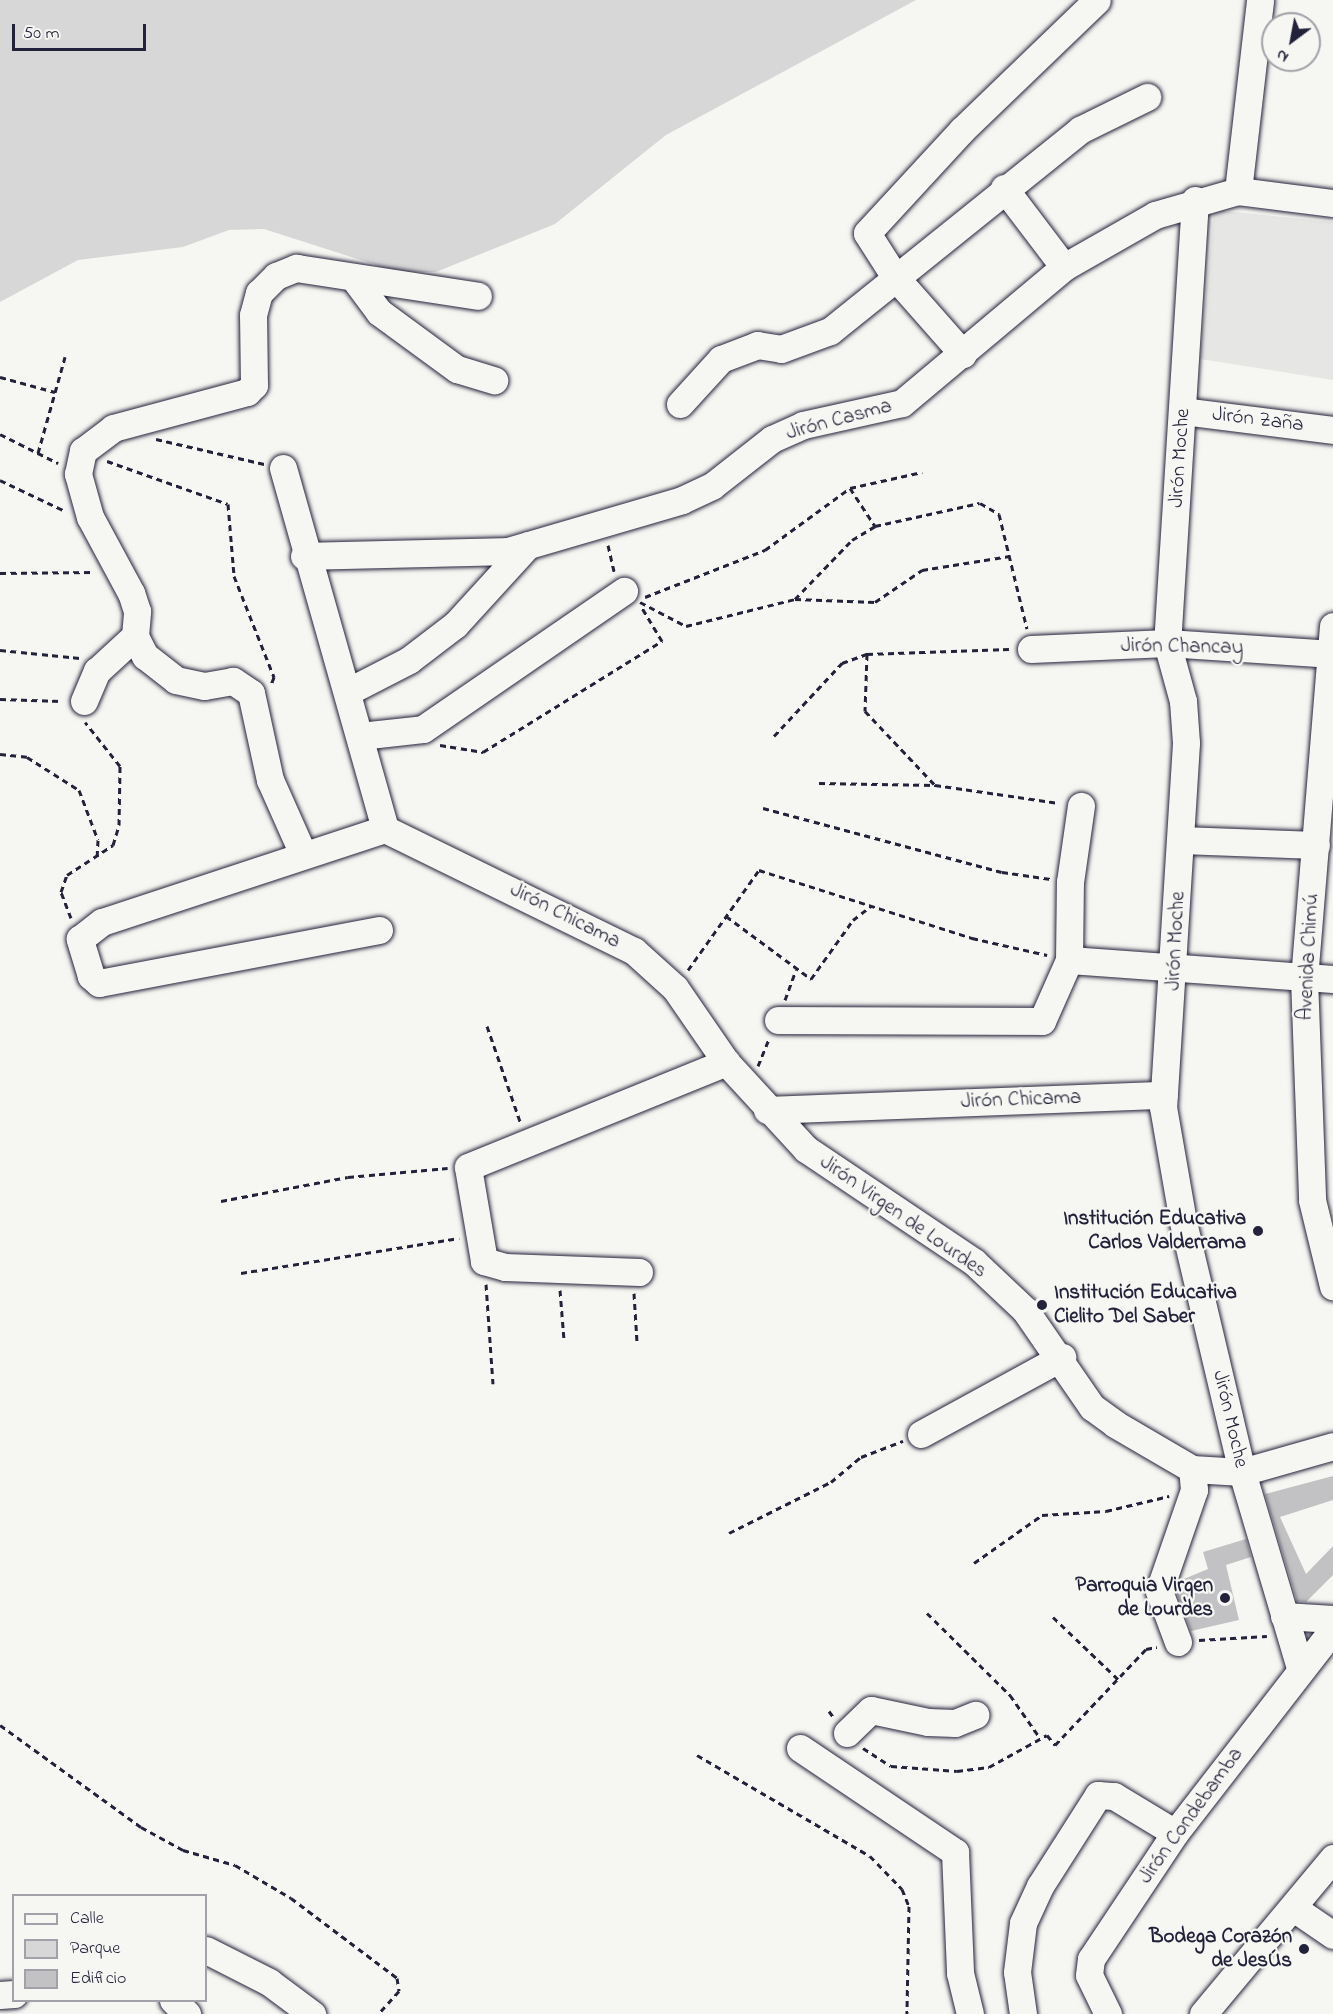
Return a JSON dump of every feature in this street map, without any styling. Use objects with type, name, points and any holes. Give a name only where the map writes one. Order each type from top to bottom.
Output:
[{"type":"street","points":[[963,354],[895,277],[869,242],[873,222],[1097,0]]},
{"type":"street","points":[[1238,191],[1260,0]]},
{"type":"street","points":[[680,405],[721,358],[757,345],[781,349],[830,331],[1004,188],[1080,130],[1147,97]]},
{"type":"street","points":[[1004,188],[1064,267]]},
{"type":"street","name":"Jirón Casma","points":[[304,556],[508,551],[603,526],[712,486],[772,439],[803,425],[902,403],[1064,267],[1146,220],[1195,200],[1238,191],[1333,203]]},
{"type":"street","name":"Jirón Moche","points":[[1195,200],[1167,643],[1184,701],[1175,970],[1164,1095],[1183,1222],[1242,1472],[1300,1668]]},
{"type":"street","points":[[303,854],[270,780],[251,693],[233,681],[204,686],[176,680],[151,662],[135,636],[137,610],[119,570],[90,517],[81,463],[113,428],[247,392],[254,385],[253,315],[259,292],[276,276],[296,268],[478,296]]},
{"type":"street","points":[[354,277],[379,312],[457,369],[494,380]]},
{"type":"street","name":"Jirón Zaña","points":[[1183,411],[1333,430]]},
{"type":"street","points":[[283,468],[304,556],[347,692],[385,829],[303,854],[102,922],[83,934],[91,976],[99,983],[379,930]]},
{"type":"street","points":[[347,692],[409,660],[455,625],[528,546]]},
{"type":"street","points":[[360,736],[423,729],[631,596]]},
{"type":"street","name":"Avenida Chimú","points":[[1333,626],[1304,978],[1312,1200],[1333,1286]]},
{"type":"street","points":[[72,707],[106,661],[135,636]]},
{"type":"street","name":"Jirón Chancay","points":[[1031,649],[1167,643],[1332,654]]},
{"type":"street","points":[[778,1020],[1042,1021],[1069,960],[1070,882],[1081,806]]},
{"type":"street","name":"Jirón Chicama","points":[[385,829],[599,929],[634,951],[675,988],[726,1062],[767,1110],[1164,1095]]},
{"type":"street","points":[[1181,840],[1316,845]]},
{"type":"street","points":[[1069,960],[1175,970],[1333,979]]},
{"type":"street","points":[[636,1272],[558,1270],[480,1248],[468,1167],[726,1062]]},
{"type":"street","name":"Jirón Virgen de Lourdes","points":[[767,1110],[842,1177],[974,1262],[1025,1310],[1062,1357],[1092,1407],[1193,1480],[1242,1472],[1333,1446]]},
{"type":"street","points":[[921,1434],[1062,1357]]},
{"type":"street","points":[[1178,1642],[1159,1591],[1193,1480]]},
{"type":"street","points":[[1287,1625],[1333,1619]]},
{"type":"street","name":"Jirón Condebamba","points":[[1108,2014],[1089,1975],[1091,1959],[1175,1833],[1300,1668],[1333,1629]]},
{"type":"street","points":[[847,1733],[871,1710],[937,1722],[975,1715]]},
{"type":"street","points":[[800,1748],[955,1852],[960,1973],[970,2014]]},
{"type":"street","points":[[1023,2014],[1017,1972],[1023,1923],[1098,1795],[1114,1796],[1175,1833]]},
{"type":"street","points":[[1203,2014],[1295,1909],[1333,1858]]},
{"type":"street","points":[[1295,1909],[1333,1935]]},
{"type":"street","points":[[207,1951],[268,1982],[312,2014]]},
{"type":"street","points":[[174,2002],[187,2014]]},
{"type":"path","points":[[38,453],[65,357]]},
{"type":"path","points":[[0,378],[55,392]]},
{"type":"path","points":[[113,428],[283,468]]},
{"type":"path","points":[[0,434],[38,453],[228,504],[234,576],[274,677],[270,688]]},
{"type":"path","points":[[631,596],[765,550],[850,488],[922,472]]},
{"type":"path","points":[[0,480],[47,498],[74,518]]},
{"type":"path","points":[[850,488],[875,526]]},
{"type":"path","points":[[774,736],[842,663],[867,654],[1031,649],[999,514],[980,502],[875,526],[852,540],[795,599]]},
{"type":"path","points":[[435,743],[467,754],[483,752],[662,641],[631,596],[616,580],[603,526]]},
{"type":"path","points":[[631,596],[686,626],[795,599],[875,602],[922,570],[1010,556]]},
{"type":"path","points":[[0,573],[119,570]]},
{"type":"path","points":[[0,650],[106,661]]},
{"type":"path","points":[[867,654],[865,711],[935,785]]},
{"type":"path","points":[[0,699],[72,707],[108,744],[120,766],[119,825],[113,845],[97,858],[78,864],[61,892],[83,934]]},
{"type":"path","points":[[0,754],[27,757],[80,790],[98,840],[97,858]]},
{"type":"path","points":[[819,783],[935,785],[1081,806]]},
{"type":"path","points":[[763,808],[1002,872],[1070,882]]},
{"type":"path","points":[[675,988],[759,870],[972,938],[1069,960]]},
{"type":"path","points":[[726,916],[811,979],[853,920],[871,906]]},
{"type":"path","points":[[487,1026],[527,1142]]},
{"type":"path","points":[[221,1201],[348,1177],[468,1167]]},
{"type":"path","points":[[241,1274],[480,1248],[493,1384]]},
{"type":"path","points":[[558,1270],[564,1340]]},
{"type":"path","points":[[636,1272],[638,1342]]},
{"type":"path","points":[[729,1533],[831,1482],[861,1457],[921,1434]]},
{"type":"path","points":[[974,1563],[1041,1515],[1106,1511],[1193,1480]]},
{"type":"path","points":[[927,1613],[1010,1695],[1040,1738]]},
{"type":"path","points":[[1053,1617],[1119,1680]]},
{"type":"path","points":[[829,1711],[847,1733],[891,1766],[957,1771],[989,1767],[1047,1735],[1055,1745],[1146,1650],[1178,1642],[1287,1625]]},
{"type":"path","points":[[0,1725],[141,1827],[183,1850],[235,1865],[291,1898],[397,1978],[399,1991],[378,2014]]},
{"type":"path","points":[[697,1755],[870,1856],[902,1889],[909,1906],[907,2014]]},
{"type":"shaded area","points":[[1214,210],[1333,222],[1333,380],[1200,359]]},
{"type":"green space","points":[[0,0],[916,0],[666,135],[555,224],[436,272],[398,272],[264,229],[229,230],[183,247],[78,260],[0,302]]},
{"type":"building","points":[[1333,1476],[1333,1500],[1280,1517],[1306,1574],[1333,1546],[1333,1575],[1306,1602],[1297,1601],[1265,1494]]},
{"type":"building","points":[[1246,1539],[1251,1557],[1226,1565],[1239,1620],[1191,1631],[1176,1591],[1179,1581],[1208,1569],[1203,1552]]},
{"type":"place","name":"Institución Educativa Carlos Valderrama","points":[[1258,1231]]},
{"type":"place","name":"Institución Educativa Cielito Del Saber","points":[[1042,1305]]},
{"type":"place","name":"Parroquia Virgen de Lourdes","points":[[1225,1598]]},
{"type":"place","name":"Bodega Corazón de JesÚs","points":[[1304,1949]]}]
